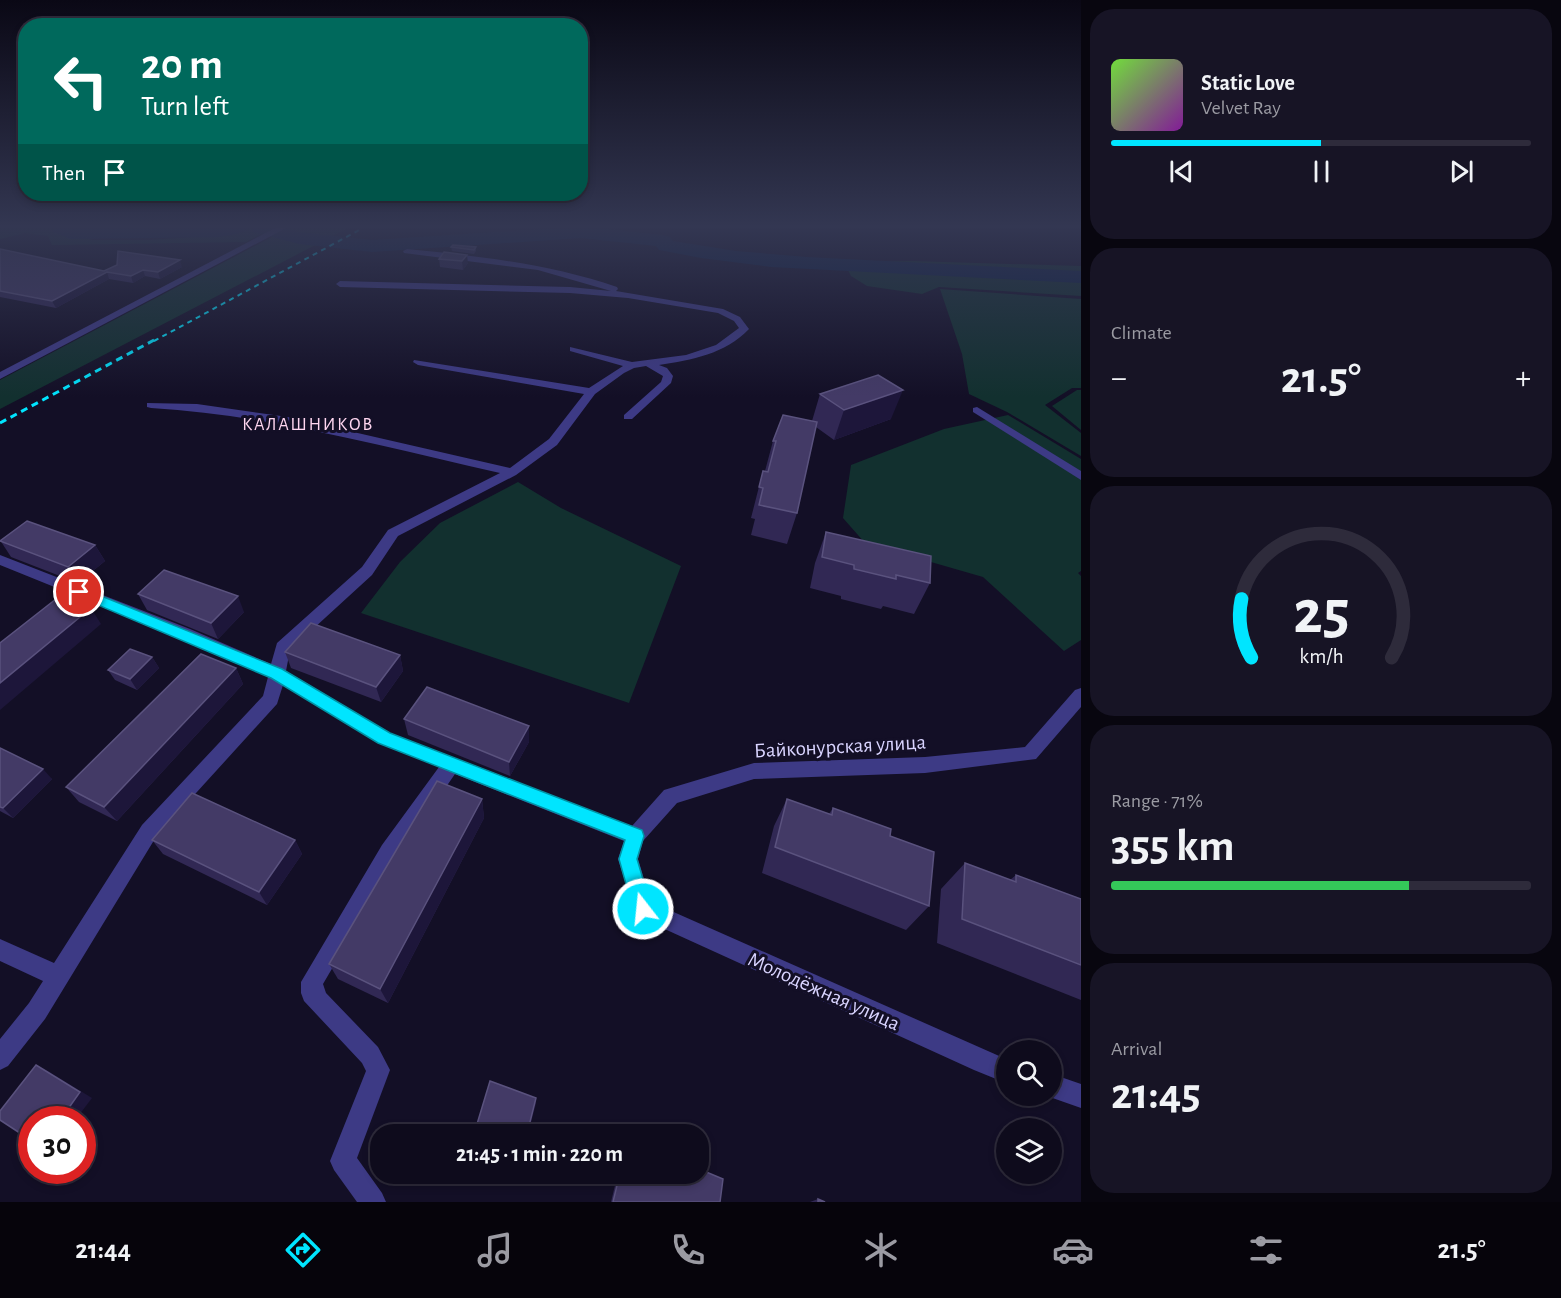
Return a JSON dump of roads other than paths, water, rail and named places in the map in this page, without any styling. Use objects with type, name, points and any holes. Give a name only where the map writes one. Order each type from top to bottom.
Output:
[{"type":"street","points":[[0,376],[175,284]]},
{"type":"street","points":[[0,1058],[37,1011],[149,831],[271,699],[283,647],[367,571],[393,532],[513,472],[553,442],[591,392],[620,371],[640,364],[687,358],[720,347],[744,329],[736,319],[720,311],[628,295],[570,290],[344,284]]},
{"type":"street","points":[[601,284],[628,295]]},
{"type":"street","points":[[574,349],[663,370],[668,376],[666,383],[628,417]]},
{"type":"street","points":[[418,362],[591,392]]},
{"type":"street","points":[[151,405],[182,406],[346,433],[513,472]]},
{"type":"street","points":[[977,410],[1081,476]]},
{"type":"street","points":[[0,560],[184,633],[276,673],[384,738],[635,836]]},
{"type":"street","name":"Байконурская улица","points":[[635,836],[670,796],[753,771],[925,765],[1030,754],[1081,695]]},
{"type":"street","points":[[373,1202],[343,1161],[347,1142],[378,1070],[370,1055],[312,993],[312,982],[389,852],[452,765]]},
{"type":"street","name":"Молодёжная улица","points":[[635,836],[628,859],[643,909],[996,1067]]},
{"type":"street","points":[[0,951],[59,977]]},
{"type":"street","points":[[1062,1089],[1081,1096]]},
{"type":"railway","points":[[154,341],[259,284]]},
{"type":"railway","points":[[0,423],[156,339]]},
{"type":"district","name":"КАЛАШНИКОВ","points":[[308,424]]}]
